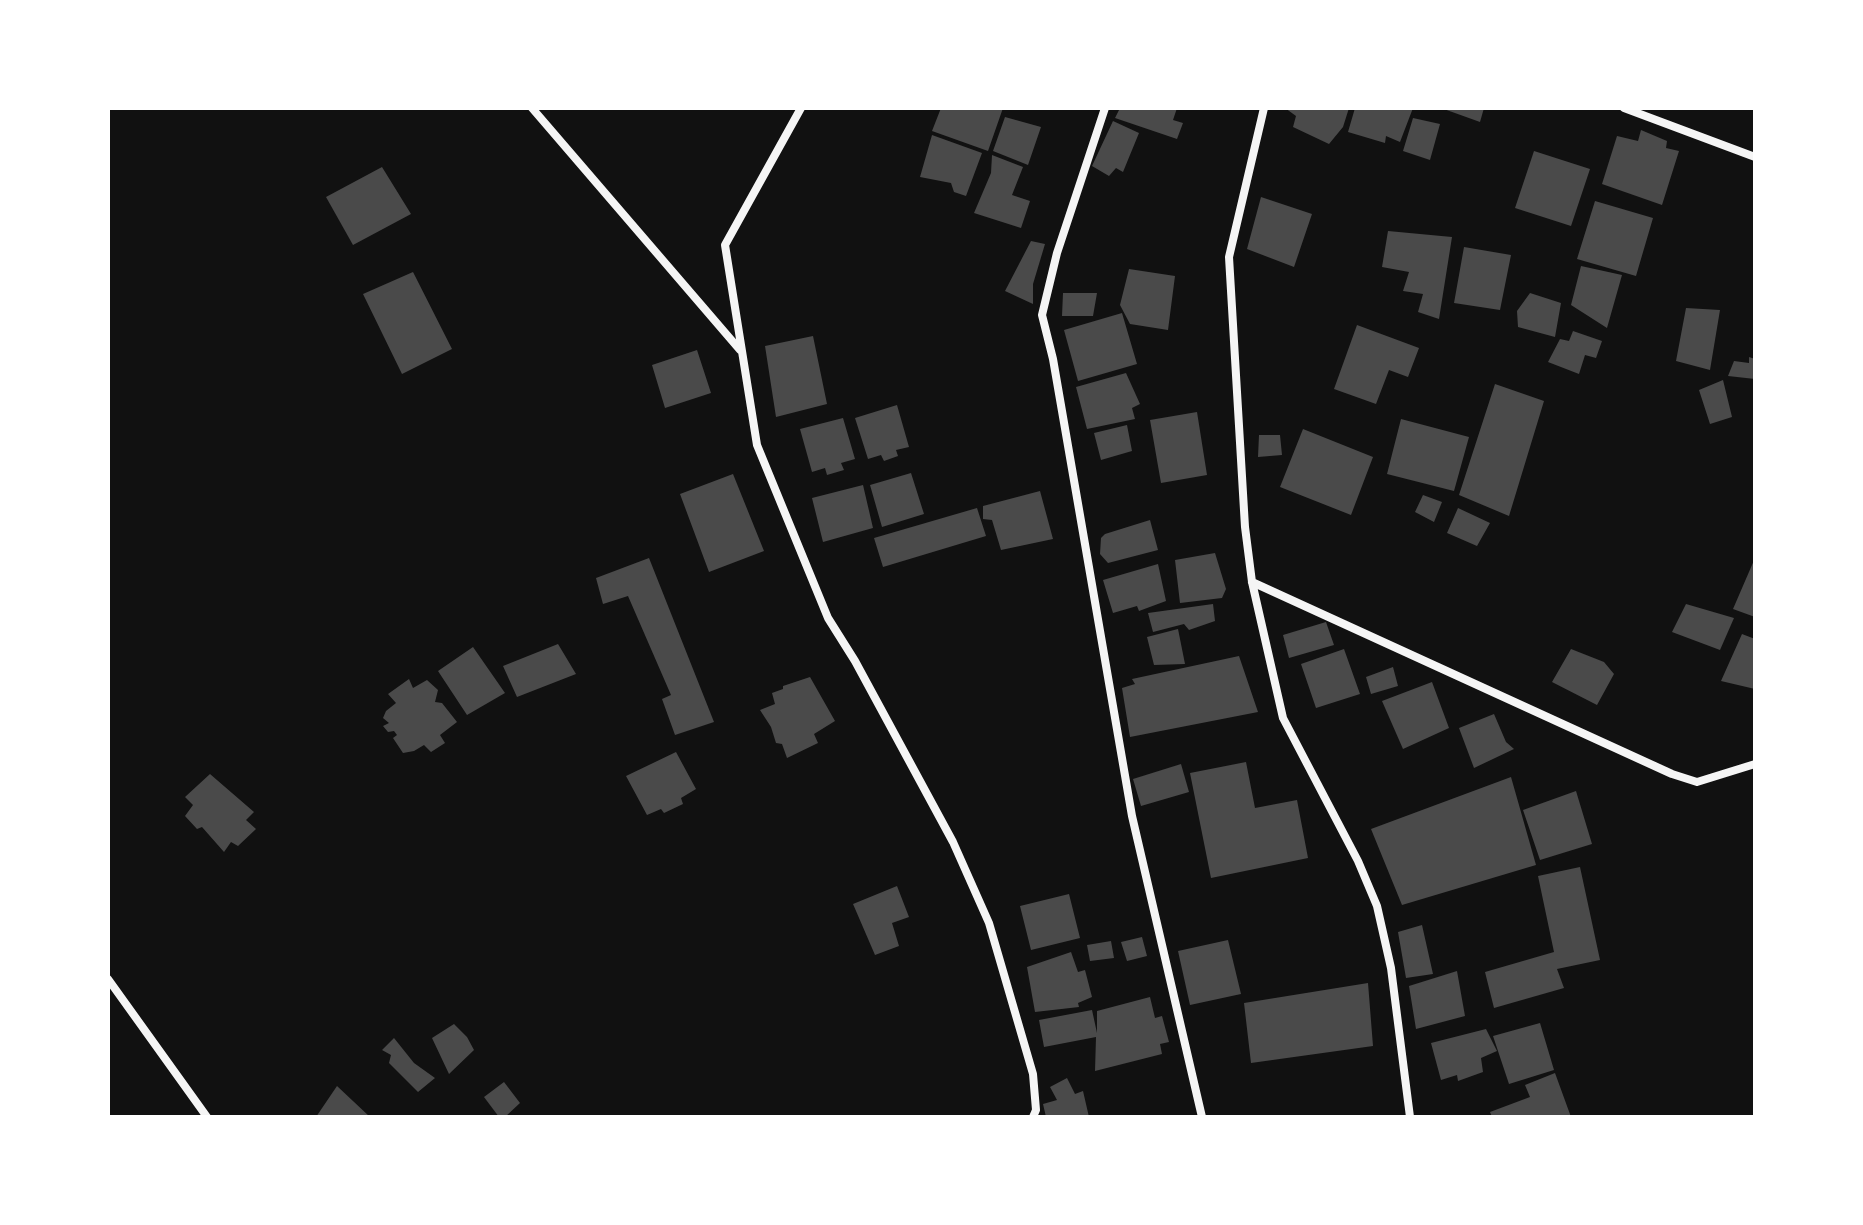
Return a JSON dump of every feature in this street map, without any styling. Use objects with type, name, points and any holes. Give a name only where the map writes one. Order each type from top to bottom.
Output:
[{"type":"street","points":[[532,108],[742,353]]},
{"type":"street","points":[[801,108],[725,245],[757,445],[828,618],[855,661],[953,842],[989,923],[1033,1074],[1036,1110],[1033,1117]]},
{"type":"street","points":[[1105,108],[1057,253],[1042,315],[1053,359],[1132,816],[1202,1117]]},
{"type":"street","points":[[1264,108],[1229,257],[1245,527],[1252,582],[1283,718],[1358,861],[1377,906],[1391,968],[1410,1117]]},
{"type":"street","points":[[1624,108],[1755,157]]},
{"type":"street","points":[[1252,582],[1672,774],[1697,782],[1755,764]]},
{"type":"street","points":[[108,979],[207,1117]]},
{"type":"building","points":[[941,108],[1003,108],[988,151],[932,131]]},
{"type":"building","points":[[1120,108],[1177,108],[1173,120],[1183,123],[1177,139],[1115,118]]},
{"type":"building","points":[[1285,108],[1349,108],[1343,127],[1329,144],[1293,127],[1296,116]]},
{"type":"building","points":[[1355,108],[1413,108],[1400,142],[1386,136],[1385,143],[1348,132]]},
{"type":"building","points":[[1441,108],[1484,108],[1480,122]]},
{"type":"building","points":[[1005,117],[1041,127],[1028,165],[993,151]]},
{"type":"building","points":[[1413,118],[1440,124],[1430,160],[1403,151]]},
{"type":"building","points":[[1113,121],[1139,133],[1123,172],[1116,168],[1109,176],[1092,166]]},
{"type":"building","points":[[1641,130],[1667,141],[1666,148],[1679,151],[1662,205],[1602,184],[1617,136],[1638,141]]},
{"type":"building","points":[[932,135],[982,153],[966,196],[954,192],[951,183],[920,177]]},
{"type":"building","points":[[1534,151],[1590,169],[1571,226],[1515,208]]},
{"type":"building","points":[[992,155],[1023,167],[1012,195],[1030,201],[1021,228],[974,213],[991,173]]},
{"type":"building","points":[[382,167],[411,214],[353,245],[326,197]]},
{"type":"building","points":[[1261,197],[1312,214],[1294,267],[1247,249]]},
{"type":"building","points":[[1595,201],[1653,218],[1636,276],[1577,259]]},
{"type":"building","points":[[1388,231],[1452,237],[1439,319],[1418,312],[1423,294],[1403,291],[1409,272],[1382,267]]},
{"type":"building","points":[[1031,241],[1045,244],[1033,284],[1033,304],[1005,291]]},
{"type":"building","points":[[1464,247],[1511,255],[1500,310],[1454,303]]},
{"type":"building","points":[[1581,266],[1622,275],[1607,328],[1571,305]]},
{"type":"building","points":[[1129,269],[1175,276],[1168,330],[1130,324],[1120,305]]},
{"type":"building","points":[[413,272],[452,349],[402,374],[363,294]]},
{"type":"building","points":[[1063,293],[1097,293],[1093,316],[1062,316]]},
{"type":"building","points":[[1530,293],[1561,303],[1555,337],[1518,327],[1517,311]]},
{"type":"building","points":[[1686,308],[1720,310],[1710,370],[1676,361]]},
{"type":"building","points":[[1122,313],[1137,364],[1078,381],[1064,330]]},
{"type":"building","points":[[1357,325],[1419,348],[1408,377],[1389,370],[1376,404],[1334,389]]},
{"type":"building","points":[[1573,331],[1602,341],[1596,358],[1585,355],[1579,374],[1548,362],[1560,339],[1569,341]]},
{"type":"building","points":[[813,336],[827,404],[776,417],[765,346]]},
{"type":"building","points":[[697,350],[711,393],[665,408],[652,365]]},
{"type":"building","points":[[1749,357],[1755,359],[1755,379],[1728,376],[1734,361],[1749,363]]},
{"type":"building","points":[[1126,373],[1140,404],[1132,408],[1135,419],[1087,429],[1076,387]]},
{"type":"building","points":[[1723,380],[1732,417],[1710,424],[1699,390]]},
{"type":"building","points":[[1495,384],[1544,401],[1509,516],[1459,495]]},
{"type":"building","points":[[897,405],[909,447],[896,450],[898,456],[884,461],[881,455],[868,459],[855,418]]},
{"type":"building","points":[[1197,412],[1207,475],[1161,483],[1150,420]]},
{"type":"building","points":[[843,418],[855,459],[841,463],[844,470],[827,475],[825,468],[812,472],[800,429]]},
{"type":"building","points":[[1401,419],[1469,437],[1454,491],[1387,474]]},
{"type":"building","points":[[1127,425],[1132,451],[1101,460],[1094,433]]},
{"type":"building","points":[[1303,429],[1373,457],[1351,515],[1280,487]]},
{"type":"building","points":[[1259,435],[1280,435],[1282,455],[1258,457]]},
{"type":"building","points":[[911,473],[924,514],[882,527],[870,485]]},
{"type":"building","points":[[733,474],[764,551],[709,572],[680,494]]},
{"type":"building","points":[[863,485],[873,528],[823,542],[812,498]]},
{"type":"building","points":[[1040,491],[1053,539],[1001,550],[992,520],[983,519],[983,506]]},
{"type":"building","points":[[1423,495],[1442,502],[1434,522],[1415,512]]},
{"type":"building","points":[[977,508],[986,536],[883,567],[874,538]]},
{"type":"building","points":[[1458,508],[1490,523],[1477,546],[1447,533]]},
{"type":"building","points":[[1150,520],[1158,550],[1108,563],[1100,554],[1101,538],[1105,534]]},
{"type":"building","points":[[1215,553],[1226,589],[1222,598],[1180,603],[1175,560]]},
{"type":"building","points":[[649,558],[714,722],[675,735],[662,699],[671,695],[628,596],[603,604],[596,578]]},
{"type":"building","points":[[1755,558],[1755,617],[1733,609]]},
{"type":"building","points":[[1158,564],[1166,601],[1139,611],[1137,606],[1113,613],[1103,580]]},
{"type":"building","points":[[1213,604],[1215,621],[1189,630],[1184,624],[1153,632],[1148,613]]},
{"type":"building","points":[[1686,604],[1734,618],[1720,650],[1672,632]]},
{"type":"building","points":[[1326,622],[1334,645],[1289,658],[1283,635]]},
{"type":"building","points":[[1178,629],[1185,664],[1154,665],[1147,637]]},
{"type":"building","points":[[1742,634],[1755,639],[1755,689],[1721,681]]},
{"type":"building","points":[[558,644],[576,674],[517,697],[503,666]]},
{"type":"building","points":[[473,647],[505,693],[467,715],[438,671]]},
{"type":"building","points":[[1344,649],[1360,694],[1316,708],[1301,664]]},
{"type":"building","points":[[1571,649],[1604,662],[1614,674],[1597,705],[1552,682]]},
{"type":"building","points":[[1239,656],[1258,712],[1130,737],[1122,688],[1135,684],[1132,679]]},
{"type":"building","points":[[1393,667],[1398,686],[1371,694],[1366,677]]},
{"type":"building","points":[[810,677],[835,721],[814,734],[818,743],[787,758],[782,744],[776,743],[771,727],[760,710],[775,704],[772,693]]},
{"type":"building","points":[[409,679],[413,688],[427,680],[438,690],[435,702],[442,703],[457,722],[440,735],[445,743],[431,752],[424,745],[403,753],[393,738],[397,735],[383,726],[389,723],[383,718],[386,711],[396,703],[388,694]]},
{"type":"building","points":[[1432,682],[1449,728],[1403,749],[1382,701]]},
{"type":"building","points":[[1494,714],[1506,742],[1514,749],[1474,768],[1459,728]]},
{"type":"building","points":[[676,752],[696,789],[681,798],[683,804],[664,813],[661,809],[647,815],[626,776]]},
{"type":"building","points":[[1246,762],[1255,808],[1297,800],[1308,858],[1211,878],[1190,773]]},
{"type":"building","points":[[1181,764],[1189,792],[1141,806],[1133,779]]},
{"type":"building","points":[[210,774],[254,812],[246,820],[256,829],[238,846],[231,842],[224,852],[202,827],[197,829],[185,816],[193,805],[185,797]]},
{"type":"building","points":[[1511,777],[1536,865],[1402,905],[1371,829]]},
{"type":"building","points":[[1576,791],[1592,844],[1540,860],[1523,810]]},
{"type":"building","points":[[1580,867],[1600,960],[1557,969],[1564,988],[1494,1008],[1485,972],[1554,952],[1538,876]]},
{"type":"building","points":[[897,886],[909,917],[892,923],[899,946],[875,955],[853,904]]},
{"type":"building","points":[[1069,894],[1080,938],[1031,950],[1020,906]]},
{"type":"building","points":[[1422,925],[1433,974],[1406,978],[1398,932]]},
{"type":"building","points":[[1142,937],[1147,956],[1127,961],[1121,942]]},
{"type":"building","points":[[1228,940],[1241,994],[1190,1005],[1178,951]]},
{"type":"building","points":[[1111,941],[1114,958],[1090,961],[1087,945]]},
{"type":"building","points":[[1071,952],[1078,972],[1085,970],[1092,997],[1078,1003],[1079,1007],[1035,1012],[1027,967]]},
{"type":"building","points":[[1457,971],[1465,1016],[1416,1029],[1409,986]]},
{"type":"building","points":[[1368,983],[1373,1046],[1251,1063],[1244,1003]]},
{"type":"building","points":[[1150,997],[1155,1018],[1162,1016],[1169,1042],[1160,1044],[1162,1054],[1095,1071],[1096,1037],[1044,1047],[1039,1020],[1092,1010],[1097,1033],[1097,1011]]},
{"type":"building","points":[[1540,1023],[1554,1070],[1509,1084],[1493,1036]]},
{"type":"building","points":[[454,1024],[474,1050],[449,1074],[432,1038]]},
{"type":"building","points":[[1486,1029],[1497,1051],[1481,1058],[1483,1072],[1458,1081],[1457,1075],[1441,1080],[1431,1043]]},
{"type":"building","points":[[394,1038],[414,1063],[435,1078],[418,1092],[389,1063],[391,1055],[382,1050]]},
{"type":"building","points":[[1555,1073],[1571,1117],[1492,1117],[1490,1112],[1530,1097],[1525,1085]]},
{"type":"building","points":[[1067,1078],[1075,1094],[1083,1091],[1089,1117],[1046,1117],[1043,1104],[1057,1100],[1050,1087]]},
{"type":"building","points":[[504,1082],[520,1103],[505,1117],[499,1117],[484,1097]]},
{"type":"building","points":[[337,1086],[370,1117],[316,1117]]}]
